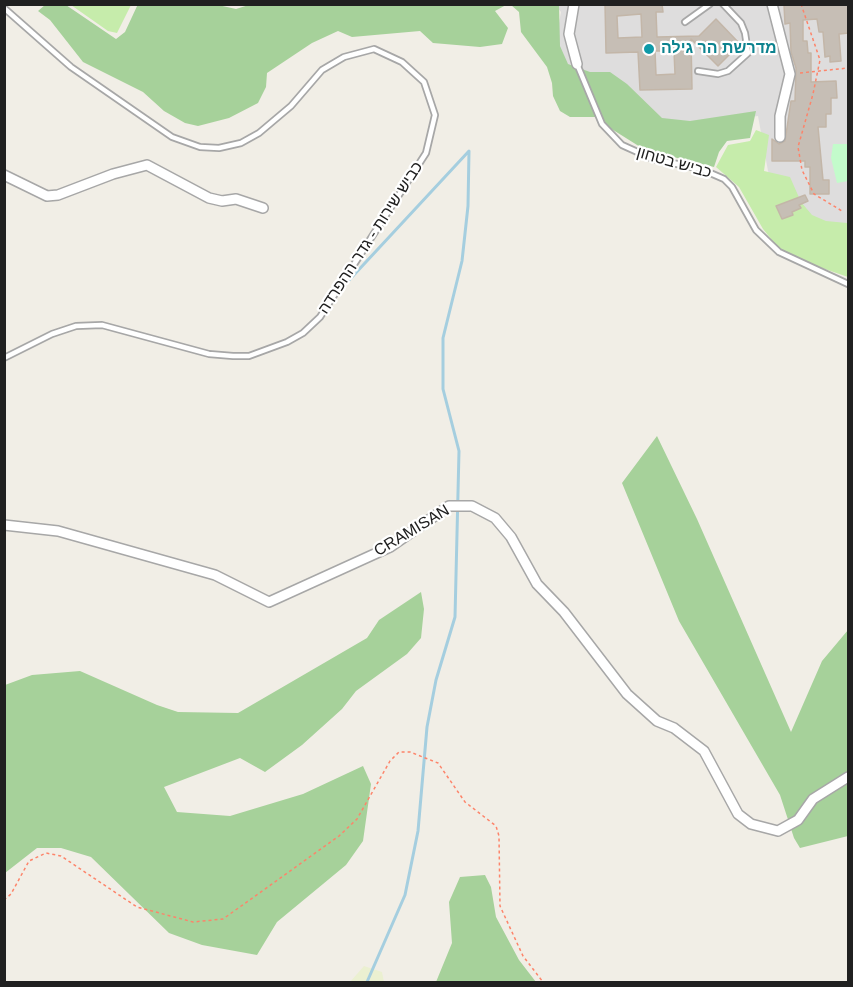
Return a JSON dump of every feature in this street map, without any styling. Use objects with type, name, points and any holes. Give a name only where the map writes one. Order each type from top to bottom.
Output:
[{"type":"street","points":[[574,4],[569,34],[577,64]]},
{"type":"street","points":[[772,4],[790,74],[780,116],[780,137]]},
{"type":"street","points":[[4,175],[47,196],[58,195],[113,174],[147,165],[209,198],[222,201],[236,199],[263,208]]},
{"type":"street","name":"CRAMISAN","points":[[4,525],[58,531],[215,575],[269,602],[390,548],[449,506],[472,506],[495,518],[511,537],[537,584],[564,612],[627,694],[657,721],[674,728],[704,751],[738,814],[751,824],[778,831],[798,820],[813,799],[849,777]]},
{"type":"lane","points":[[685,22],[710,4]]},
{"type":"lane","points":[[698,71],[718,74],[728,70],[748,53],[741,23],[723,4]]},
{"type":"lane","name":"כביש שירות - גדר ההפרדה","points":[[4,8],[79,73],[172,137],[200,147],[230,146],[259,133],[291,106],[322,70],[344,57],[374,49],[402,62],[424,82],[435,115],[426,153],[413,174],[320,317],[295,337],[249,356],[233,356],[208,354],[102,325],[76,326],[52,334],[4,358]]},
{"type":"lane","name":"כביש בטחון","points":[[577,64],[602,124],[622,145],[653,159],[701,169],[724,179],[732,187],[756,230],[779,252],[849,284]]},
{"type":"path","points":[[801,4],[820,60],[798,147],[802,170],[814,194],[842,211]]},
{"type":"path","points":[[790,74],[849,68]]},
{"type":"path","points":[[4,900],[11,894],[29,861],[46,853],[61,856],[137,907],[193,922],[223,919],[339,836],[357,819],[390,761],[399,752],[410,752],[438,763],[465,802],[496,826],[499,836],[500,906],[523,956],[543,982]]},
{"type":"shaded area","points":[[555,5],[848,5],[848,262],[784,209],[768,171],[758,116],[661,129],[570,85],[556,39],[561,12]]},
{"type":"green space","points":[[138,4],[218,5],[236,9],[252,4],[506,5],[495,11],[508,28],[502,44],[480,47],[433,43],[420,31],[352,37],[338,31],[312,43],[267,73],[266,87],[258,103],[229,118],[198,126],[185,123],[164,111],[143,92],[83,62],[50,20],[38,11],[45,5],[66,5],[116,39],[125,32]]},
{"type":"green space","points":[[71,5],[131,5],[117,33],[108,31]]},
{"type":"green space","points":[[511,5],[559,5],[560,46],[568,64],[590,72],[610,72],[627,84],[662,118],[690,121],[756,111],[750,138],[727,141],[719,152],[714,167],[645,150],[610,128],[598,117],[570,117],[560,111],[553,96],[547,67],[521,32],[519,12]]},
{"type":"green space","points":[[756,130],[769,135],[764,171],[790,177],[801,202],[812,215],[826,221],[847,223],[848,277],[793,258],[776,245],[763,229],[739,187],[716,167],[728,145],[750,141]]},
{"type":"green space","points":[[833,144],[848,144],[848,181],[837,183],[831,158]]},
{"type":"green space","points":[[657,436],[697,519],[791,732],[822,661],[848,630],[848,836],[800,848],[794,838],[780,795],[679,621],[622,483]]},
{"type":"green space","points":[[421,592],[424,609],[421,638],[407,654],[356,691],[342,709],[302,745],[265,772],[240,758],[164,787],[177,812],[230,816],[303,794],[363,766],[371,784],[363,841],[346,865],[277,922],[257,955],[202,945],[169,933],[91,857],[61,848],[37,848],[5,873],[5,685],[32,675],[80,671],[178,712],[238,713],[367,638],[379,620]]},
{"type":"green space","points":[[485,875],[491,887],[496,917],[519,960],[536,982],[436,982],[452,943],[449,902],[460,877]]},
{"type":"green space","points":[[364,966],[382,972],[384,982],[350,982]]},
{"type":"building","name":"מדרשת הר גילה","points":[[605,4],[662,4],[663,12],[656,12],[657,37],[699,36],[716,19],[740,44],[718,66],[691,39],[692,89],[640,90],[638,52],[606,53]],"holes":[[[641,14],[642,37],[618,38],[617,16]],[[655,51],[674,51],[675,74],[656,75]]]},
{"type":"building","points":[[849,4],[849,33],[839,34],[841,61],[830,62],[830,56],[825,57],[823,32],[819,32],[817,19],[803,20],[803,41],[807,41],[808,53],[811,53],[811,82],[836,81],[837,98],[831,98],[831,114],[826,114],[826,127],[818,127],[823,180],[829,180],[829,194],[810,194],[810,167],[805,167],[805,161],[772,161],[772,139],[779,144],[785,141],[791,101],[795,101],[796,68],[791,52],[790,23],[785,24],[784,5]]},
{"type":"building","points":[[805,195],[808,201],[799,205],[801,208],[792,212],[793,215],[782,219],[776,206]]},
{"type":"waterway","points":[[339,291],[469,151],[468,206],[462,261],[443,338],[443,389],[459,451],[455,617],[436,680],[427,727],[418,831],[405,895],[367,982]]},
{"type":"place","name":"מדרשת הר גילה","points":[[649,49]]}]
